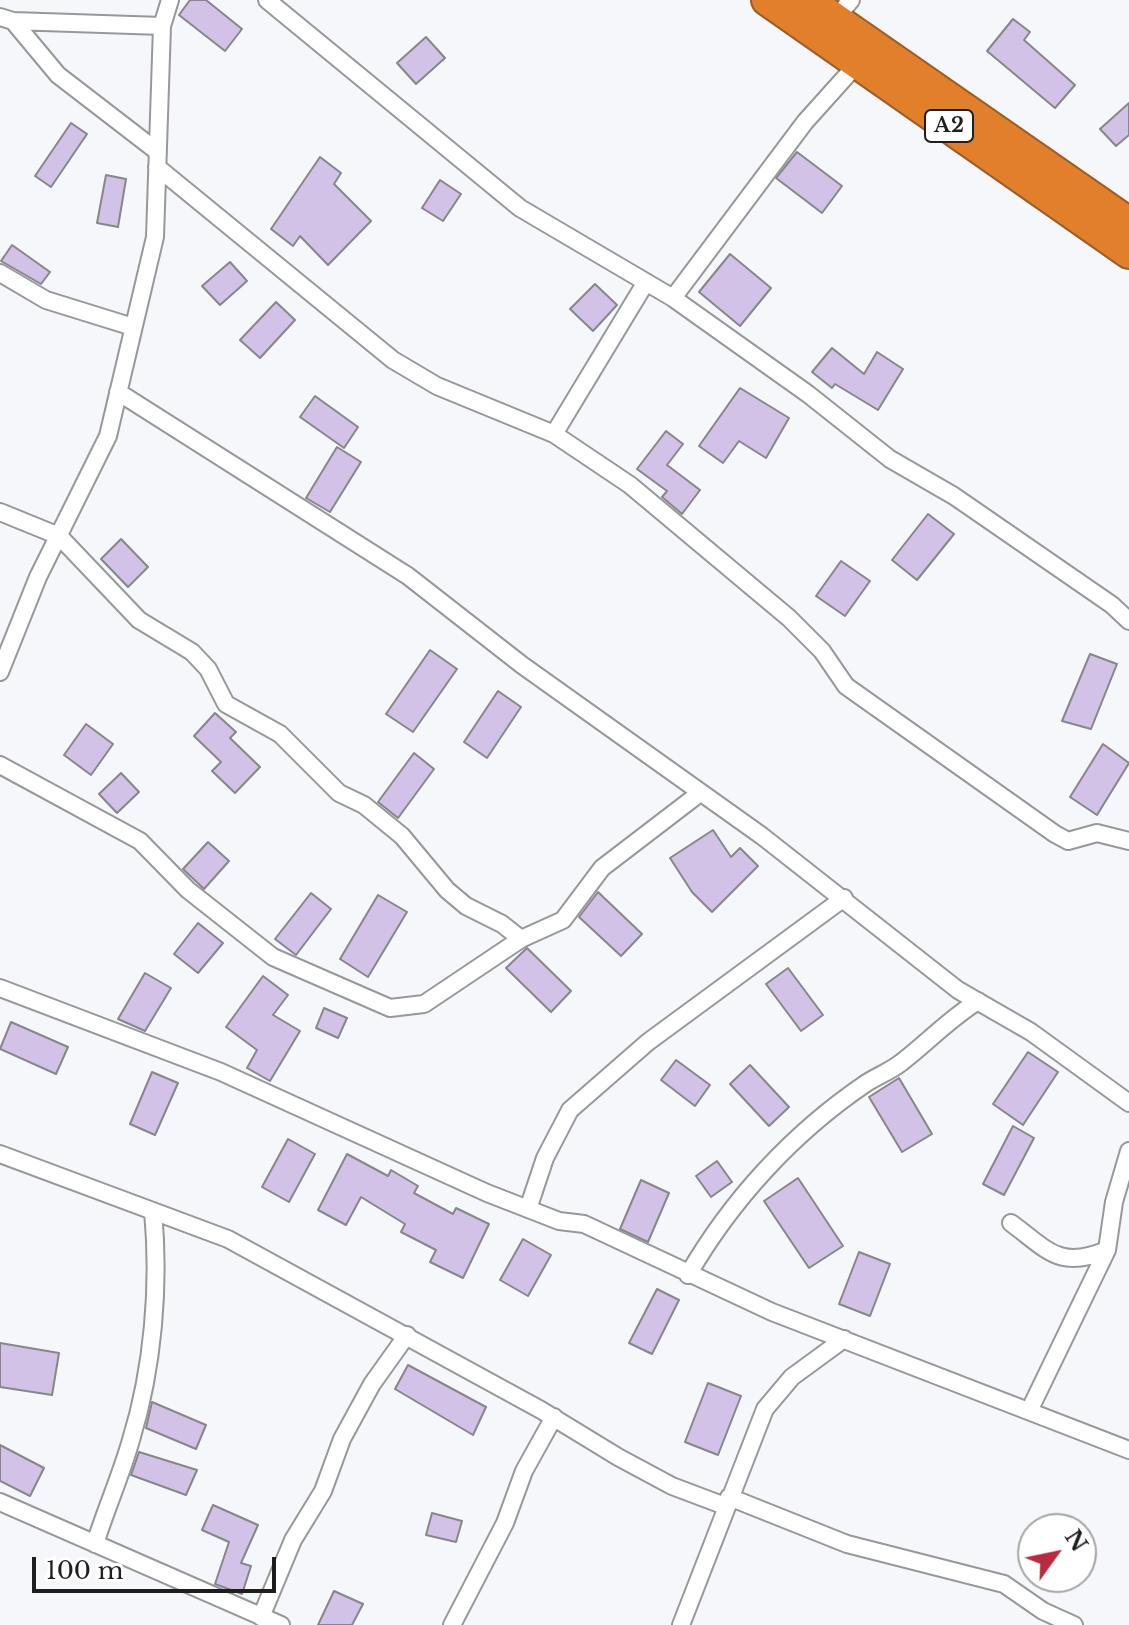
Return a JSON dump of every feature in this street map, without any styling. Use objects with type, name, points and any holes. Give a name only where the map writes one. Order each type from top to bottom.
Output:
[{"type":"highway","name":"A2","points":[[767,0],[1129,253]]},
{"type":"highway","name":"A2","points":[[808,0],[843,10],[1129,223]]},
{"type":"street","points":[[0,672],[59,536],[108,436],[155,237],[162,26],[170,0]]},
{"type":"street","points":[[267,0],[520,208],[673,298],[808,394],[890,459],[954,496],[1112,605],[1129,621]]},
{"type":"street","points":[[6,19],[162,26]]},
{"type":"street","points":[[6,19],[58,75],[393,360],[437,386],[554,434],[686,529],[789,618],[822,651],[846,686],[1068,841],[1097,833],[1129,841]]},
{"type":"street","points":[[673,298],[805,122],[858,63]]},
{"type":"street","points":[[0,273],[46,300],[133,327]]},
{"type":"street","points":[[554,434],[646,282]]},
{"type":"street","points":[[118,392],[408,576],[522,665],[844,898],[958,990],[1031,1032],[1129,1103]]},
{"type":"street","points":[[0,512],[59,536],[139,620],[192,652],[208,669],[226,704],[280,734],[339,793],[364,805],[402,836],[447,890],[466,906],[502,924],[521,939]]},
{"type":"street","points":[[0,765],[140,841],[188,890],[273,957],[378,1004],[398,1008],[424,1004],[521,939],[563,920],[602,868],[700,793]]},
{"type":"street","points":[[528,1209],[545,1158],[570,1110],[648,1042],[844,898]]},
{"type":"street","points":[[0,988],[221,1072],[301,1111],[356,1132],[528,1209],[559,1221],[584,1224],[688,1275],[1129,1450]]},
{"type":"street","points":[[688,1275],[713,1233],[774,1160],[817,1120],[901,1062],[952,1017],[978,1001]]},
{"type":"street","points":[[1030,1409],[1107,1250],[1114,1202],[1129,1151]]},
{"type":"street","points":[[0,1154],[228,1239],[407,1335],[672,1486],[727,1501],[847,1544],[1004,1584],[1043,1611],[1074,1625]]},
{"type":"street","points":[[95,1544],[131,1440],[151,1347],[156,1247],[153,1211]]},
{"type":"street","points":[[1011,1223],[1051,1252],[1069,1260],[1107,1250]]},
{"type":"street","points":[[261,1617],[283,1562],[323,1491],[342,1439],[372,1384],[407,1335]]},
{"type":"street","points":[[681,1625],[765,1409],[792,1377],[844,1339]]},
{"type":"street","points":[[452,1625],[505,1523],[524,1471],[554,1417]]},
{"type":"street","points":[[0,1502],[281,1625]]},
{"type":"building","points":[[190,0],[206,0],[242,29],[225,51],[179,15]]},
{"type":"building","points":[[1013,19],[1030,32],[1024,40],[1075,85],[1055,108],[987,51]]},
{"type":"building","points":[[426,37],[445,58],[416,84],[397,63]]},
{"type":"building","points":[[1129,103],[1129,135],[1116,146],[1100,129]]},
{"type":"building","points":[[71,123],[87,134],[51,187],[35,176]]},
{"type":"building","points":[[797,152],[842,186],[822,213],[776,178]]},
{"type":"building","points":[[320,157],[341,173],[334,184],[371,221],[328,265],[300,236],[293,246],[271,229]]},
{"type":"building","points":[[106,175],[126,179],[118,227],[97,223]]},
{"type":"building","points":[[440,180],[461,194],[443,221],[422,208]]},
{"type":"building","points":[[12,245],[50,272],[41,284],[1,261]]},
{"type":"building","points":[[730,254],[771,288],[740,326],[699,292]]},
{"type":"building","points":[[230,262],[247,281],[220,305],[202,286]]},
{"type":"building","points":[[595,284],[617,305],[593,331],[570,309]]},
{"type":"building","points":[[276,302],[295,320],[260,358],[240,340]]},
{"type":"building","points":[[832,348],[864,374],[877,352],[903,369],[878,410],[835,384],[832,388],[812,372]]},
{"type":"building","points":[[740,388],[789,418],[766,458],[739,441],[723,463],[699,446]]},
{"type":"building","points":[[315,396],[358,427],[344,448],[300,417]]},
{"type":"building","points":[[666,431],[683,444],[667,465],[700,490],[682,514],[662,497],[667,491],[637,469]]},
{"type":"building","points":[[337,447],[361,462],[330,512],[306,498]]},
{"type":"building","points":[[928,514],[954,534],[917,580],[892,560]]},
{"type":"building","points":[[121,539],[148,567],[128,587],[101,559]]},
{"type":"building","points":[[841,561],[870,581],[845,616],[816,596]]},
{"type":"building","points":[[430,650],[457,669],[413,732],[386,714]]},
{"type":"building","points":[[1090,654],[1117,664],[1091,729],[1062,721]]},
{"type":"building","points":[[498,691],[521,707],[487,758],[464,742]]},
{"type":"building","points":[[215,713],[236,732],[230,738],[260,767],[235,793],[212,771],[221,762],[194,736]]},
{"type":"building","points":[[86,724],[113,744],[91,775],[64,755]]},
{"type":"building","points":[[1103,744],[1129,763],[1097,815],[1070,797]]},
{"type":"building","points":[[414,753],[434,769],[398,818],[378,802]]},
{"type":"building","points":[[121,773],[139,792],[117,813],[99,794]]},
{"type":"building","points":[[713,830],[731,857],[740,848],[758,866],[712,912],[692,892],[670,858]]},
{"type":"building","points":[[208,842],[229,861],[204,889],[183,869]]},
{"type":"building","points":[[598,892],[642,934],[621,956],[579,917]]},
{"type":"building","points":[[311,893],[331,909],[296,955],[275,939]]},
{"type":"building","points":[[378,895],[407,912],[368,977],[340,959]]},
{"type":"building","points":[[198,923],[223,943],[198,973],[174,954]]},
{"type":"building","points":[[527,948],[571,991],[551,1012],[506,968]]},
{"type":"building","points":[[788,968],[823,1015],[801,1031],[766,984]]},
{"type":"building","points":[[145,973],[171,988],[145,1031],[118,1019]]},
{"type":"building","points":[[263,976],[288,995],[273,1015],[300,1031],[270,1081],[247,1068],[257,1050],[226,1027]]},
{"type":"building","points":[[324,1008],[347,1018],[338,1038],[316,1028]]},
{"type":"building","points":[[11,1022],[68,1047],[56,1074],[0,1049]]},
{"type":"building","points":[[1028,1052],[1058,1072],[1023,1125],[993,1104]]},
{"type":"building","points":[[676,1060],[710,1085],[695,1106],[661,1080]]},
{"type":"building","points":[[750,1065],[789,1107],[769,1126],[730,1084]]},
{"type":"building","points":[[152,1072],[178,1083],[155,1135],[130,1124]]},
{"type":"building","points":[[899,1078],[932,1134],[902,1152],[869,1097]]},
{"type":"building","points":[[1013,1126],[1034,1138],[1004,1195],[983,1184]]},
{"type":"building","points":[[288,1139],[315,1154],[289,1202],[262,1187]]},
{"type":"building","points":[[347,1154],[388,1176],[391,1170],[418,1186],[414,1193],[453,1214],[456,1208],[489,1224],[463,1278],[430,1262],[436,1250],[401,1232],[405,1224],[361,1197],[346,1225],[318,1210]]},
{"type":"building","points":[[717,1161],[732,1182],[711,1197],[696,1176]]},
{"type":"building","points":[[798,1178],[843,1246],[809,1268],[764,1201]]},
{"type":"building","points":[[641,1180],[669,1193],[648,1242],[620,1229]]},
{"type":"building","points":[[523,1239],[551,1255],[528,1296],[500,1280]]},
{"type":"building","points":[[859,1252],[890,1264],[870,1316],[839,1304]]},
{"type":"building","points":[[657,1289],[679,1300],[652,1354],[629,1343]]},
{"type":"building","points":[[0,1343],[59,1353],[52,1395],[0,1387]]},
{"type":"building","points":[[408,1365],[486,1407],[473,1435],[395,1389]]},
{"type":"building","points":[[708,1383],[741,1396],[718,1455],[685,1442]]},
{"type":"building","points":[[152,1402],[206,1425],[196,1449],[146,1428]]},
{"type":"building","points":[[0,1445],[44,1468],[30,1496],[0,1481]]},
{"type":"building","points":[[139,1452],[197,1470],[186,1495],[131,1475]]},
{"type":"building","points":[[213,1505],[258,1525],[241,1563],[251,1566],[242,1594],[215,1584],[229,1542],[202,1530]]},
{"type":"building","points":[[432,1513],[462,1521],[456,1542],[426,1535]]},
{"type":"building","points":[[334,1591],[363,1604],[352,1625],[318,1625]]}]
